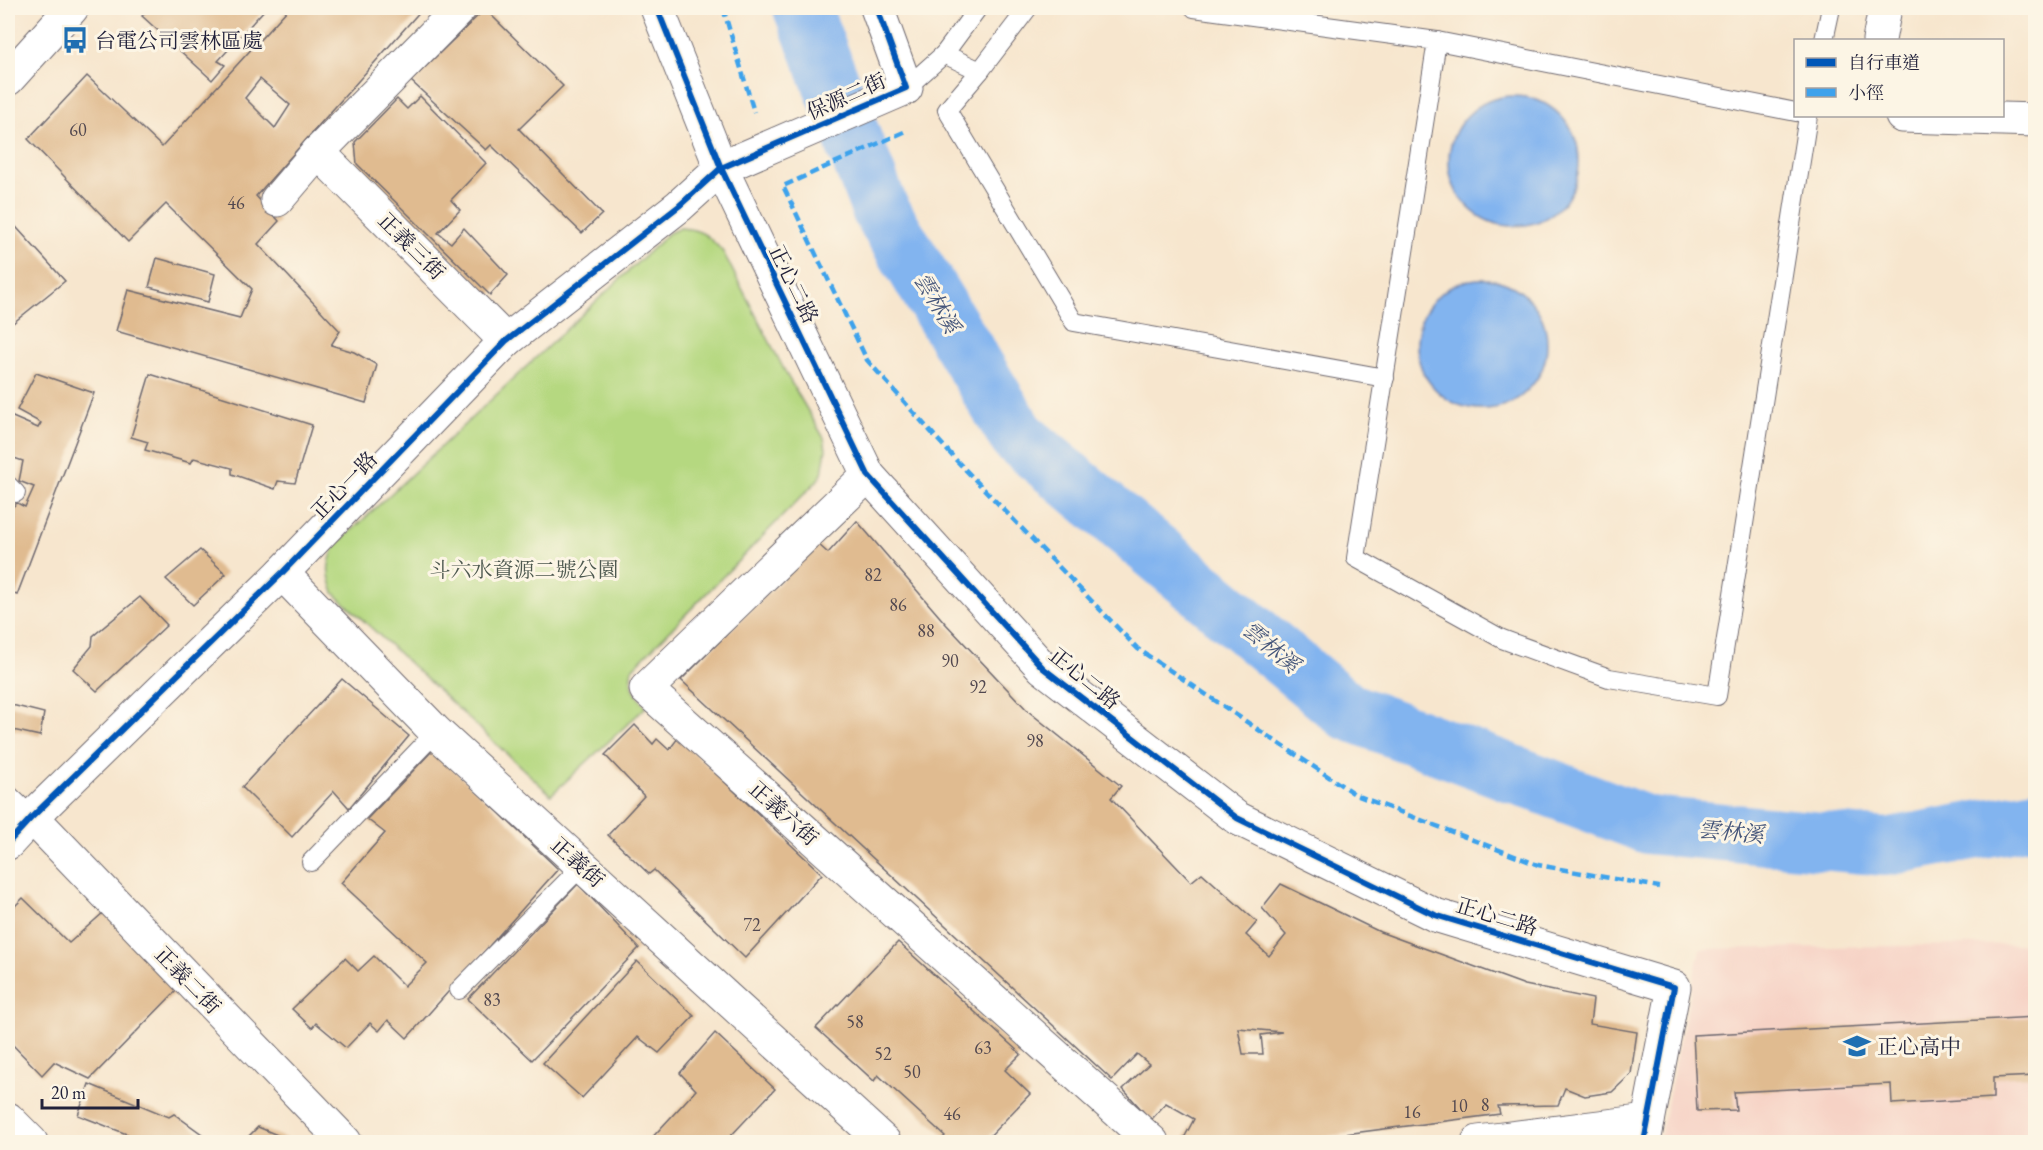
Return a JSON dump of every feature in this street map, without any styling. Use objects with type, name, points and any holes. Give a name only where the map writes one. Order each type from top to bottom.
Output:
[{"type":"street","points":[[8,79],[72,8]]},
{"type":"street","points":[[277,200],[318,152],[460,8]]},
{"type":"street","name":"正心二路","points":[[657,8],[868,475],[1043,668],[1237,818],[1435,915],[1674,987],[1646,1132]]},
{"type":"street","name":"保源二街","points":[[727,166],[896,93],[877,8]]},
{"type":"street","points":[[1879,39],[1885,8]]},
{"type":"street","points":[[1936,117],[2036,120]]},
{"type":"street","name":"正義三街","points":[[318,152],[506,341]]},
{"type":"street","name":"正心一路","points":[[8,843],[282,573],[506,341],[727,166]]},
{"type":"street","name":"正義六街","points":[[868,475],[646,689],[1152,1143]]},
{"type":"street","name":"正義街","points":[[282,573],[436,732],[884,1143]]},
{"type":"street","name":"正義二街","points":[[32,818],[345,1143]]},
{"type":"street","points":[[8,1119],[31,1143]]},
{"type":"street","points":[[1478,1143],[1646,1132]]},
{"type":"lane","points":[[896,93],[944,54],[978,8]]},
{"type":"lane","points":[[1028,8],[947,110],[1074,322],[1384,378]]},
{"type":"lane","points":[[1194,8],[1437,41],[1794,111]]},
{"type":"lane","points":[[1824,39],[1831,8]]},
{"type":"lane","points":[[1437,41],[1356,558],[1502,639],[1609,678],[1717,696],[1808,117]]},
{"type":"lane","points":[[944,54],[980,71]]},
{"type":"lane","points":[[311,862],[436,732]]},
{"type":"lane","points":[[8,794],[32,818]]},
{"type":"lane","points":[[459,990],[582,866]]},
{"type":"shaded area","name":"正心高中","points":[[2035,944],[2035,1142],[1659,1142],[1700,949]]},
{"type":"green space","name":"斗六水資源二號公園","points":[[680,228],[704,234],[723,252],[789,379],[824,438],[826,449],[822,474],[632,669],[632,685],[646,707],[551,795],[334,593],[329,575],[330,559],[335,546],[669,233]]},
{"type":"water","points":[[1514,96],[1539,101],[1560,115],[1574,136],[1579,161],[1574,186],[1560,207],[1539,221],[1514,226],[1489,221],[1468,207],[1454,186],[1449,161],[1454,136],[1468,115],[1489,101]]},
{"type":"water","points":[[1482,279],[1507,284],[1528,298],[1542,319],[1547,344],[1542,369],[1528,390],[1507,404],[1482,409],[1457,404],[1436,390],[1422,369],[1417,344],[1422,319],[1436,298],[1457,284]]},
{"type":"building","points":[[149,8],[266,8],[218,61],[225,65],[212,80],[142,16]]},
{"type":"building","points":[[289,8],[423,8],[256,196],[279,221],[258,244],[340,331],[331,345],[354,352],[377,365],[366,403],[116,331],[128,290],[240,318],[252,289],[166,204],[128,242],[28,139],[87,76],[162,147]],"holes":[[[260,79],[290,105],[275,128],[245,98]]]},
{"type":"building","points":[[485,9],[563,86],[519,129],[602,214],[582,233],[491,145],[486,150],[411,81]]},
{"type":"building","points":[[420,96],[486,163],[451,200],[460,210],[438,233],[451,243],[464,228],[508,275],[490,295],[357,164],[355,142],[397,99],[407,109]]},
{"type":"building","points":[[8,218],[65,281],[13,323],[8,318]]},
{"type":"building","points":[[157,258],[215,274],[208,302],[149,287]]},
{"type":"building","points":[[36,373],[94,393],[17,595],[8,592],[8,511],[17,503],[25,507],[34,487],[19,481],[23,461],[8,456],[8,415],[38,428],[41,423],[17,410]]},
{"type":"building","points":[[150,374],[312,425],[295,483],[278,481],[275,489],[232,474],[232,468],[194,458],[191,463],[145,450],[148,442],[131,437]]},
{"type":"building","points":[[857,521],[945,623],[1028,711],[1121,786],[1111,798],[1191,882],[1202,873],[1257,922],[1246,935],[1269,956],[1286,935],[1262,908],[1281,884],[1380,932],[1525,985],[1593,999],[1590,1024],[1637,1032],[1631,1074],[1612,1092],[1585,1096],[1565,1088],[1558,1105],[1498,1106],[1500,1114],[1283,1142],[1182,1142],[1194,1119],[1166,1103],[1151,1120],[1123,1089],[1149,1064],[1137,1054],[1112,1080],[681,680],[818,544],[828,553]],"holes":[[[1238,1028],[1282,1032],[1261,1035],[1263,1054],[1243,1054]]]},
{"type":"building","points":[[200,550],[226,574],[193,605],[166,579]]},
{"type":"building","points":[[140,597],[167,625],[97,691],[73,669],[92,646],[93,636]]},
{"type":"building","points":[[342,679],[409,736],[349,808],[334,791],[292,837],[242,787]]},
{"type":"building","points":[[8,704],[44,713],[40,736],[8,729]]},
{"type":"building","points":[[635,725],[653,744],[657,739],[669,750],[678,738],[822,874],[745,958],[654,870],[649,874],[608,835],[644,796],[605,755]]},
{"type":"building","points":[[433,750],[558,869],[407,1038],[388,1020],[379,1031],[370,1023],[346,1048],[316,1023],[312,1028],[292,1009],[345,958],[358,971],[374,956],[404,986],[427,963],[341,883],[385,833],[367,819]]},
{"type":"building","points":[[578,884],[639,948],[532,1060],[468,999]]},
{"type":"building","points":[[23,898],[69,943],[104,912],[179,988],[90,1079],[54,1062],[42,1075],[8,1040],[8,913]]},
{"type":"building","points":[[898,942],[1021,1054],[1005,1070],[1030,1094],[984,1142],[940,1141],[945,1136],[878,1075],[874,1081],[816,1028]]},
{"type":"building","points":[[637,961],[694,1016],[659,1053],[638,1037],[582,1098],[543,1063]]},
{"type":"building","points":[[2036,1017],[2036,1076],[1993,1078],[1993,1098],[1892,1104],[1891,1084],[1734,1092],[1736,1110],[1697,1111],[1693,1035]]},
{"type":"building","points":[[715,1033],[775,1089],[725,1142],[648,1142],[696,1090],[680,1073]]},
{"type":"building","points":[[89,1084],[169,1117],[174,1114],[213,1142],[147,1142],[78,1115]]},
{"type":"building","points":[[258,1127],[294,1142],[243,1142]]},
{"type":"waterway","name":"雲林溪","points":[[802,8],[880,209],[1018,437],[1347,711],[1648,825],[1886,847],[2036,819]]},
{"type":"marked path","points":[[723,8],[754,112]]},
{"type":"marked path","points":[[904,132],[783,186],[867,360],[956,460],[1138,649],[1356,795],[1538,865],[1659,887]]},
{"type":"cycle path","points":[[657,8],[721,168],[868,475],[1043,668],[1237,818],[1435,915],[1674,987],[1644,1142]]},
{"type":"cycle path","points":[[8,843],[282,573],[506,341],[679,206],[721,168],[906,88],[877,8]]},
{"type":"place","name":"台電公司雲林區處","points":[[75,40]]},
{"type":"place","name":"正心高中","points":[[1857,1046]]}]
